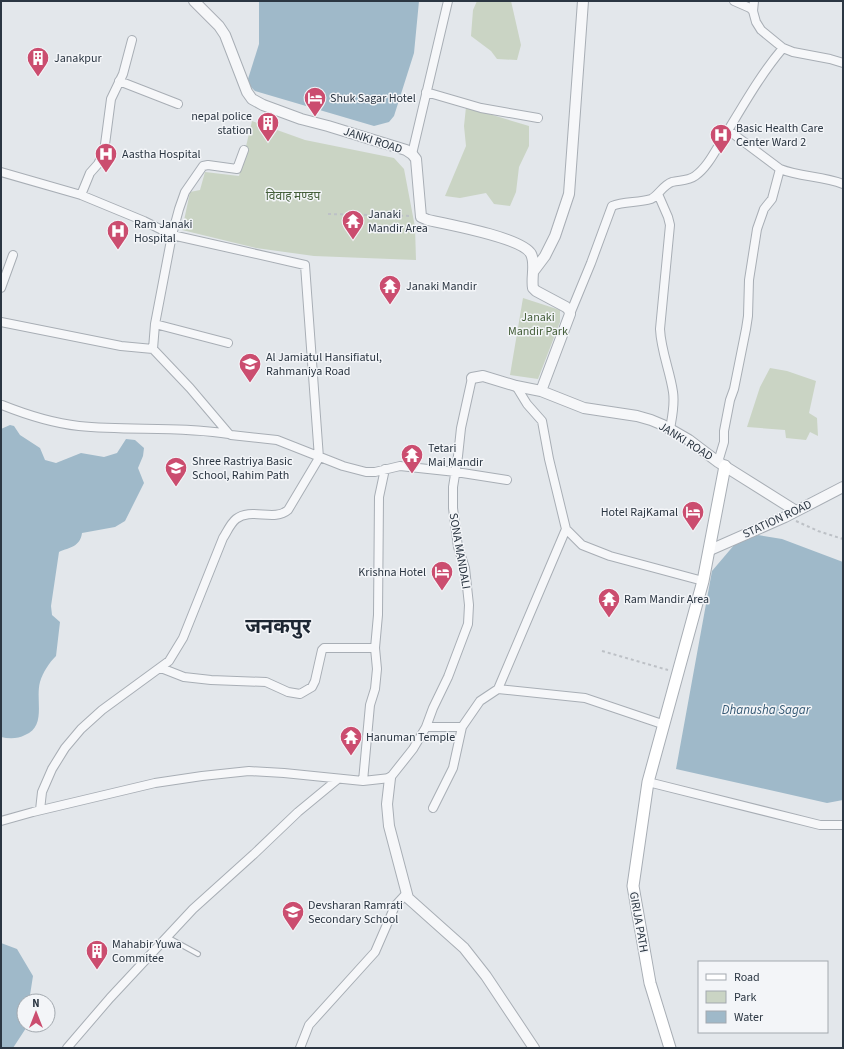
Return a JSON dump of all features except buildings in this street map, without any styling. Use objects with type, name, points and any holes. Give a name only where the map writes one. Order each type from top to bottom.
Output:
[{"type":"main road","name":"GIRIJA PATH","points":[[670,1048],[650,983],[633,886],[648,782],[662,724],[703,580],[710,550],[722,464]]},
{"type":"street","name":"JANKI ROAD","points":[[194,1],[219,26],[225,35],[247,92],[252,99],[263,105],[300,119],[406,150],[412,154],[416,159],[421,217]]},
{"type":"street","points":[[412,154],[448,1]]},
{"type":"street","points":[[533,272],[545,256],[555,236],[569,194],[583,1]]},
{"type":"street","points":[[734,1],[750,8],[753,11]]},
{"type":"street","points":[[754,1],[753,11],[756,22],[761,30],[783,48],[793,52],[843,63]]},
{"type":"street","points":[[81,195],[90,173],[98,164],[104,152],[111,99],[123,74],[132,40]]},
{"type":"street","points":[[542,391],[612,206],[620,203],[652,198],[671,182],[691,178],[697,175],[710,159],[767,67],[783,48]]},
{"type":"street","points":[[119,81],[178,104]]},
{"type":"street","points":[[426,92],[481,108],[538,118]]},
{"type":"street","points":[[728,130],[780,169],[825,178],[843,184]]},
{"type":"street","points":[[153,349],[155,324],[172,235],[185,192],[203,166],[208,165],[235,170],[238,168],[244,150]]},
{"type":"street","points":[[722,464],[724,431],[730,400],[734,389],[748,316],[749,280],[757,230],[764,209],[772,199],[780,169]]},
{"type":"street","points":[[1,172],[81,195],[144,221],[172,235],[305,265],[319,458],[288,510],[284,514],[244,515],[236,519],[230,526],[223,538],[183,638],[169,661],[102,710],[81,729],[65,748],[52,769],[42,792],[40,810]]},
{"type":"street","points":[[658,194],[670,225],[660,329],[661,342],[673,393],[674,406],[670,429]]},
{"type":"street","points":[[421,217],[428,220],[483,232],[514,242],[529,251],[533,260],[533,288],[566,307],[570,314]]},
{"type":"street","points":[[1,288],[13,255]]},
{"type":"street","points":[[1,322],[121,346],[153,349],[190,388],[229,434]]},
{"type":"street","points":[[155,324],[228,343]]},
{"type":"street","name":"JANKI ROAD","points":[[472,378],[483,376],[516,386],[542,391],[584,408],[637,416],[651,420],[689,440],[722,464],[796,511]]},
{"type":"street","name":"SONA MANDALI","points":[[390,778],[413,749],[426,727],[433,708],[448,677],[468,624],[469,605],[465,568],[458,547],[452,508],[453,487],[465,406],[472,378]]},
{"type":"street","points":[[516,386],[542,421],[549,459],[566,529],[582,545],[610,556],[703,580]]},
{"type":"street","points":[[2,406],[36,418],[78,426],[159,430],[186,429],[277,440],[319,458],[366,472],[375,472],[400,466],[456,472],[507,480]]},
{"type":"street","points":[[363,781],[370,705],[375,689],[375,648],[378,608],[379,497],[385,469]]},
{"type":"street","name":"STATION ROAD","points":[[710,550],[786,517],[843,487]]},
{"type":"street","points":[[433,808],[453,768],[462,727],[480,701],[498,689],[566,529]]},
{"type":"street","points":[[161,668],[184,677],[211,680],[266,682],[288,692],[300,694],[312,687],[315,681],[322,650],[324,648],[375,648]]},
{"type":"street","points":[[498,689],[585,698],[662,724]]},
{"type":"street","points":[[426,727],[462,727]]},
{"type":"street","points":[[1,821],[40,810],[155,783],[202,776],[249,771],[363,781],[390,778],[387,804],[389,826],[408,898],[464,948],[486,976],[534,1048]]},
{"type":"street","points":[[67,1048],[110,998],[193,909],[298,812],[338,779]]},
{"type":"street","points":[[648,782],[820,825],[843,825]]},
{"type":"street","points":[[300,1048],[309,1024],[376,952],[395,906],[406,894]]},
{"type":"lane","points":[[167,937],[198,954]]},
{"type":"path","points":[[328,214],[421,217]]},
{"type":"path","points":[[786,517],[818,531],[843,539]]},
{"type":"path","points":[[602,651],[677,672]]},
{"type":"green space","points":[[477,1],[511,1],[521,45],[517,60],[497,59],[491,51],[471,36],[473,10]]},
{"type":"green space","points":[[466,107],[529,126],[529,146],[519,167],[516,192],[510,206],[494,204],[486,193],[460,198],[445,196],[466,146],[464,126]]},
{"type":"green space","name":"विवाह मण्डप","points":[[252,121],[305,140],[394,158],[404,169],[415,227],[416,260],[314,256],[256,248],[182,230],[190,192],[200,190],[205,172],[239,176]]},
{"type":"green space","name":"Janaki Mandir Park","points":[[523,298],[560,310],[560,322],[538,379],[510,375]]},
{"type":"green space","points":[[770,368],[787,371],[816,381],[809,413],[817,418],[818,436],[810,432],[806,440],[786,438],[785,430],[747,427],[760,387]]},
{"type":"water","points":[[259,1],[419,1],[414,53],[394,116],[389,122],[374,126],[255,91],[250,86],[248,79],[259,44]]},
{"type":"water","points":[[10,425],[14,426],[20,435],[40,448],[45,460],[56,463],[81,453],[104,457],[117,453],[126,439],[135,440],[144,448],[143,456],[138,468],[144,483],[125,521],[115,527],[82,533],[77,544],[59,552],[51,606],[52,615],[60,622],[56,656],[46,668],[40,682],[39,712],[36,725],[32,731],[16,738],[1,737],[1,429]]},
{"type":"water","name":"Dhanusha Sagar","points":[[758,535],[782,539],[843,562],[843,800],[827,803],[676,769],[712,571],[735,544]]},
{"type":"water","points":[[1,943],[17,949],[33,976],[30,993],[16,993],[16,1033],[23,1033],[13,1048],[1,1048]]},
{"type":"place","name":"Janakpur","points":[[38,78]]},
{"type":"place","name":"Shuk Sagar Hotel","points":[[315,118]]},
{"type":"place","name":"nepal police station","points":[[268,142]]},
{"type":"place","name":"Basic Health Care Center Ward 2","points":[[721,154]]},
{"type":"place","name":"Aastha Hospital","points":[[106,174]]},
{"type":"place","name":"Janaki Mandir Area","points":[[353,240]]},
{"type":"place","name":"Ram Janaki Hospital","points":[[118,250]]},
{"type":"place","name":"Janaki Mandir","points":[[390,306]]},
{"type":"place","name":"Al Jamiatul Hansifiatul, Rahmaniya Road","points":[[250,384]]},
{"type":"place","name":"Tetari Mai Mandir","points":[[412,474]]},
{"type":"place","name":"Shree Rastriya Basic School, Rahim Path","points":[[176,488]]},
{"type":"place","name":"Hotel RajKamal","points":[[693,532]]},
{"type":"place","name":"Krishna Hotel","points":[[442,592]]},
{"type":"place","name":"Ram Mandir Area","points":[[609,618]]},
{"type":"place","name":"Hanuman Temple","points":[[351,756]]},
{"type":"place","name":"Devsharan Ramrati Secondary School","points":[[293,932]]},
{"type":"place","name":"Mahabir Yuwa Commitee","points":[[97,970]]},
{"type":"district","name":"जनकपुर","points":[[278,626]]}]
